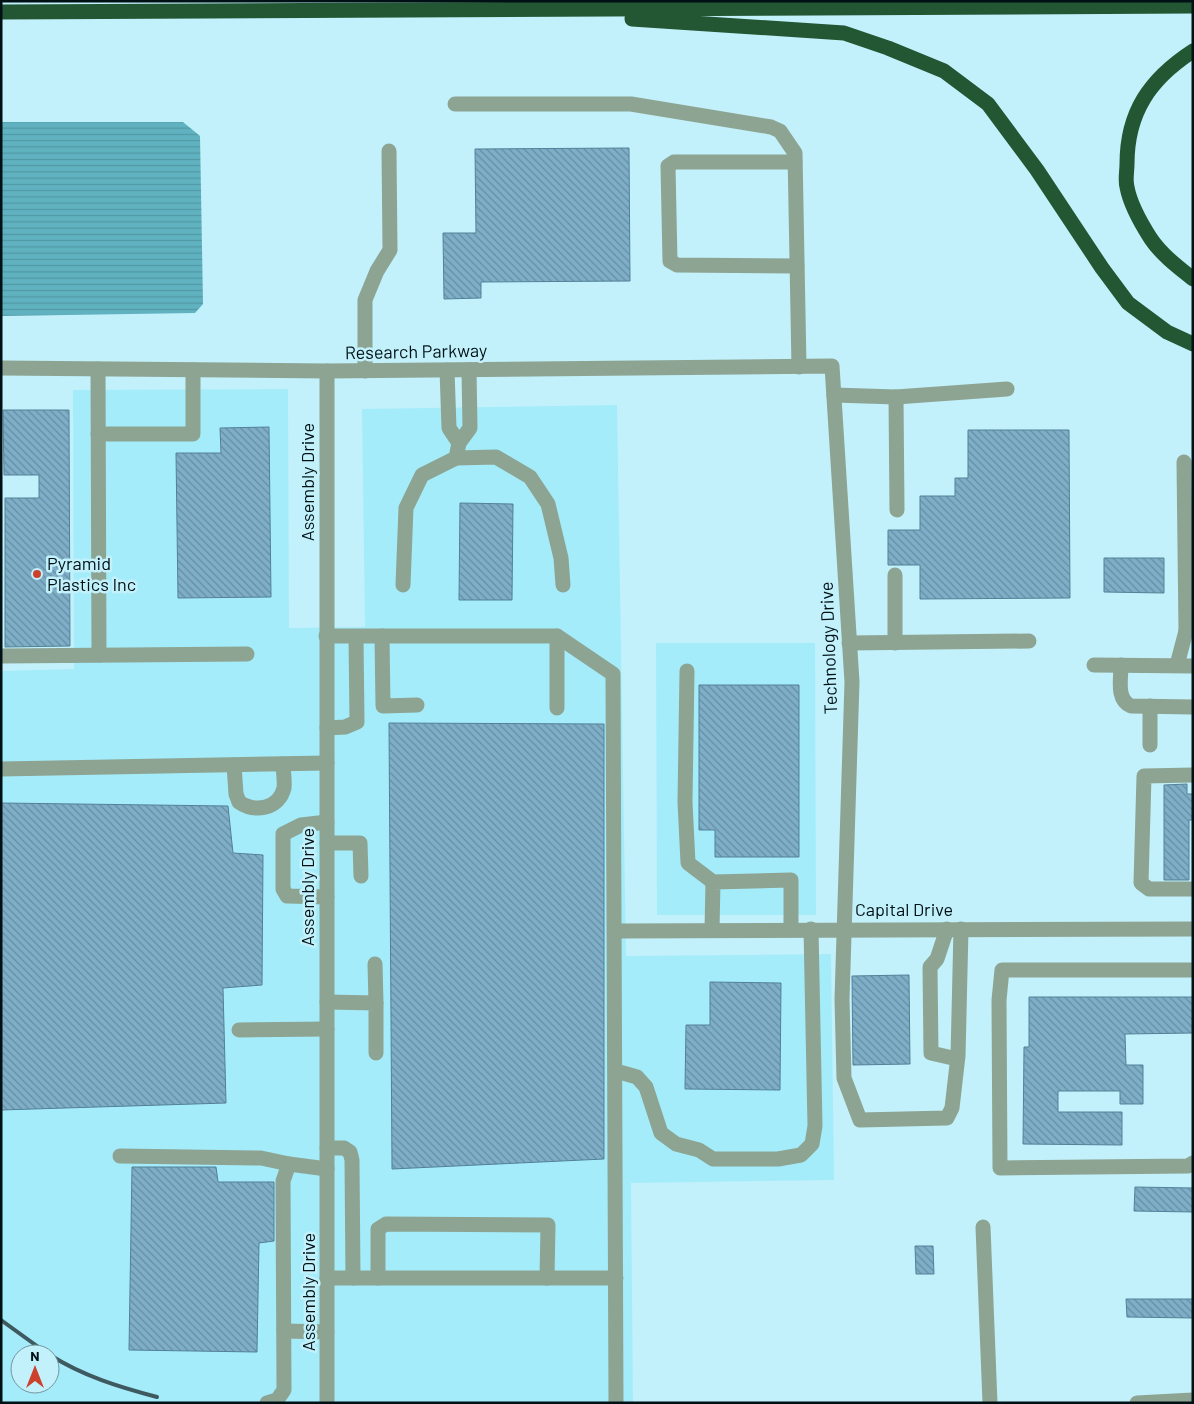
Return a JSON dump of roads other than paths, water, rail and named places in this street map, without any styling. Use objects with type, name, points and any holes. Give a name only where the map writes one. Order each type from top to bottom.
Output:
[{"type":"highway","points":[[1,12],[1193,6]]},
{"type":"highway","points":[[499,10],[844,33],[888,48],[944,71],[988,104],[1037,170],[1102,268],[1128,303],[1167,332],[1193,344]]},
{"type":"highway","points":[[1193,51],[1160,76],[1142,99],[1130,129],[1127,187],[1152,240],[1172,262],[1193,279]]},
{"type":"street","points":[[455,104],[631,104],[771,127],[780,131],[795,153],[799,367]]},
{"type":"street","points":[[365,371],[365,300],[377,270],[390,250],[389,151]]},
{"type":"street","points":[[795,162],[674,162],[668,166],[670,261],[677,265],[797,266]]},
{"type":"street","name":"Research Parkway","points":[[1,368],[327,372],[832,366]]},
{"type":"street","name":"Technology Drive","points":[[832,366],[852,682],[842,999],[844,1078],[860,1120],[947,1118],[952,1108],[957,1059]]},
{"type":"street","points":[[98,369],[99,655]]},
{"type":"street","points":[[98,434],[193,434],[193,370]]},
{"type":"street","points":[[447,370],[449,428],[457,450]]},
{"type":"street","points":[[403,585],[406,508],[422,475],[457,450],[470,428],[469,370]]},
{"type":"street","name":"Assembly Drive","points":[[327,372],[328,1403]]},
{"type":"street","points":[[834,395],[896,397],[1007,389]]},
{"type":"street","points":[[896,397],[897,510]]},
{"type":"street","points":[[457,450],[496,457],[530,477],[548,504],[561,558],[563,585]]},
{"type":"street","points":[[1177,665],[1189,631],[1184,462]]},
{"type":"street","points":[[895,575],[895,643]]},
{"type":"street","points":[[326,636],[557,636],[613,674],[616,931],[616,1403]]},
{"type":"street","points":[[327,728],[345,727],[356,722],[356,636]]},
{"type":"street","points":[[382,636],[383,706],[417,706]]},
{"type":"street","points":[[557,636],[557,708]]},
{"type":"street","points":[[849,643],[1029,641]]},
{"type":"street","points":[[1,656],[247,654]]},
{"type":"street","points":[[1094,665],[1193,666]]},
{"type":"street","points":[[1121,665],[1120,697],[1125,703],[1131,706],[1193,707]]},
{"type":"street","points":[[687,671],[685,802],[688,863],[713,882],[792,880],[792,930]]},
{"type":"street","points":[[1150,706],[1150,745]]},
{"type":"street","points":[[1,769],[327,763]]},
{"type":"street","points":[[234,765],[236,794],[239,802],[254,808],[264,808],[280,798],[284,787],[283,764]]},
{"type":"street","points":[[1193,775],[1144,776],[1141,883],[1149,889],[1193,889]]},
{"type":"street","points":[[327,822],[301,825],[283,834],[283,889],[287,896],[327,897]]},
{"type":"street","points":[[327,843],[360,843],[361,876]]},
{"type":"street","points":[[712,930],[713,882]]},
{"type":"street","points":[[616,1071],[638,1077],[646,1087],[661,1133],[676,1144],[699,1150],[713,1159],[778,1159],[801,1155],[812,1144],[815,1126],[811,929]]},
{"type":"street","points":[[954,929],[957,1059],[931,1053],[930,967],[937,959],[954,929]]},
{"type":"street","name":"Capital Drive","points":[[616,931],[1193,929]]},
{"type":"street","points":[[375,964],[376,1053]]},
{"type":"street","points":[[1193,970],[1002,970],[999,1000],[1000,1168],[1188,1166],[1193,1163]]},
{"type":"street","points":[[327,1002],[376,1002]]},
{"type":"street","points":[[239,1030],[327,1029]]},
{"type":"street","points":[[327,1148],[344,1148],[350,1152],[352,1160],[353,1278]]},
{"type":"street","points":[[120,1156],[261,1158],[327,1169]]},
{"type":"street","points":[[267,1403],[277,1400],[284,1390],[283,1181],[289,1164]]},
{"type":"street","points":[[378,1278],[378,1229],[386,1224],[548,1225],[547,1278]]},
{"type":"street","points":[[983,1227],[990,1403]]},
{"type":"street","points":[[327,1278],[616,1278]]},
{"type":"street","points":[[284,1331],[327,1332]]},
{"type":"street","points":[[1140,1403],[1193,1400]]},
{"type":"railway","points":[[1,1320],[34,1344]]},
{"type":"railway","points":[[60,1360],[102,1380],[157,1397]]},
{"type":"place","name":"Pyramid Plastics Inc","points":[[37,574]]}]
